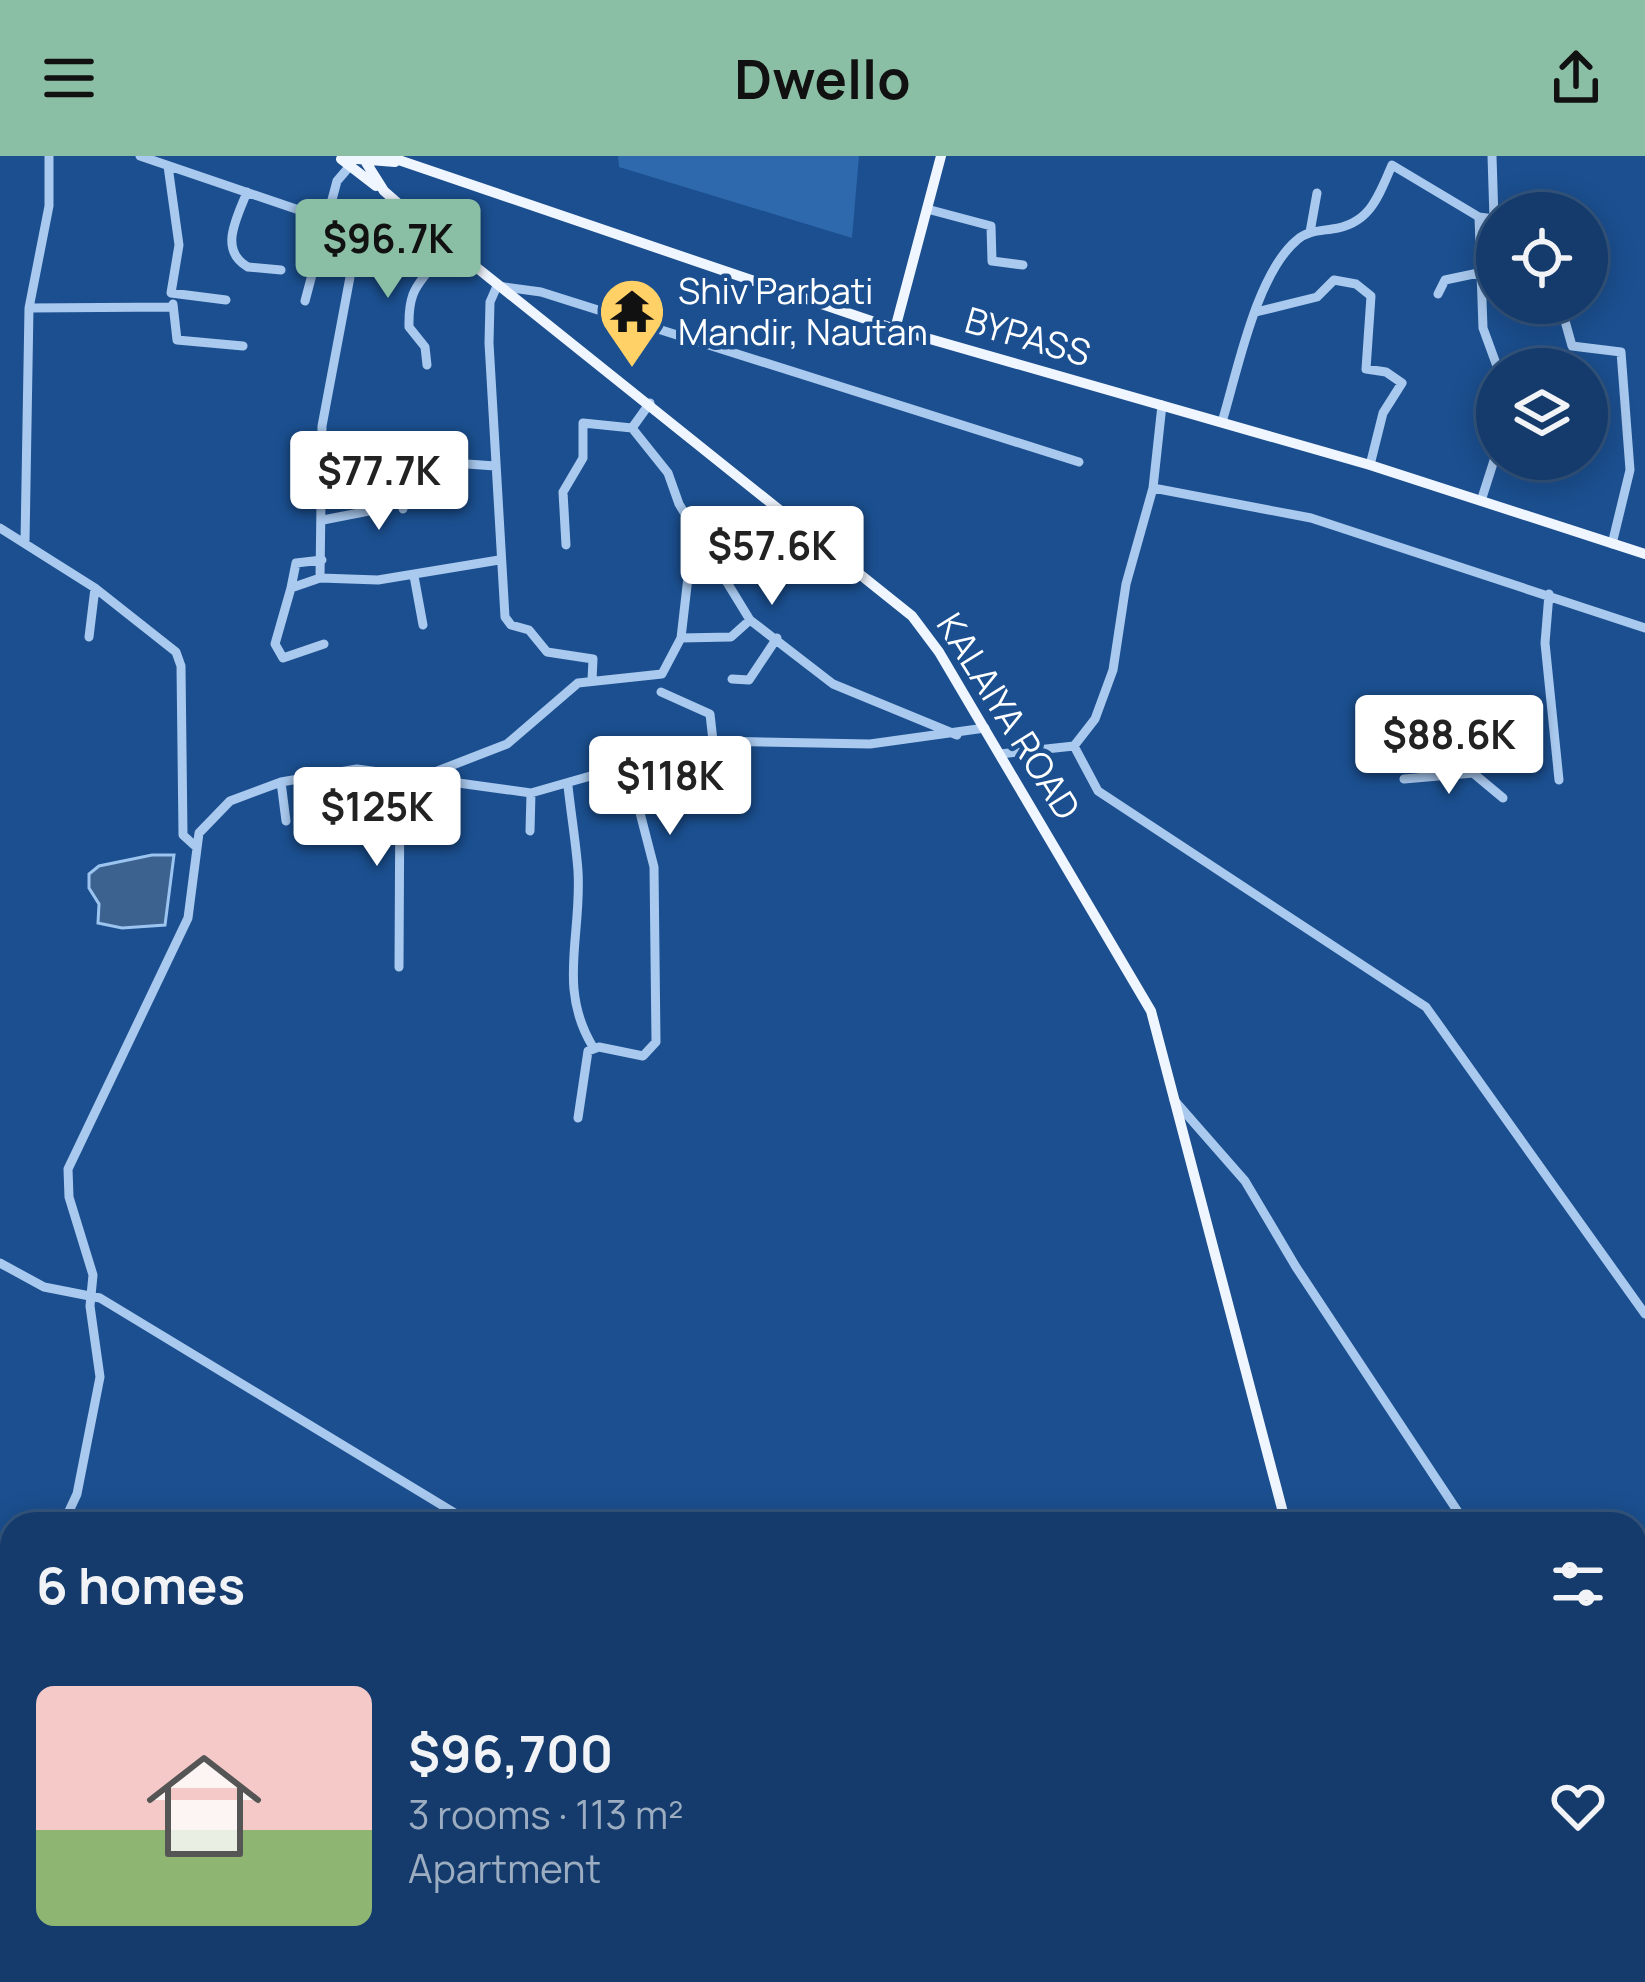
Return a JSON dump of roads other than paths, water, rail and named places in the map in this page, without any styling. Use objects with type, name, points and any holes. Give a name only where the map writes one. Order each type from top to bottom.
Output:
[{"type":"main road","points":[[895,329],[941,156]]},
{"type":"main road","name":"KALAIYA ROAD","points":[[363,158],[384,191],[497,286],[650,403],[912,616],[985,728],[1151,1011],[1283,1512]]},
{"type":"main road","points":[[342,159],[384,191]]},
{"type":"main road","name":"BYPASS","points":[[342,159],[392,159],[895,329],[1370,465],[1645,554]]},
{"type":"street","points":[[26,542],[29,308],[50,206],[49,156]]},
{"type":"street","points":[[140,156],[349,227],[462,256]]},
{"type":"street","points":[[1492,156],[1493,192]]},
{"type":"street","points":[[305,302],[342,159]]},
{"type":"street","points":[[1222,422],[1256,312],[1286,252],[1310,232],[1354,226],[1373,208],[1393,160],[1476,215]]},
{"type":"street","points":[[168,166],[178,245],[172,293],[177,340],[243,346]]},
{"type":"street","points":[[247,192],[230,237],[232,250],[248,268],[281,270]]},
{"type":"street","points":[[1310,232],[1317,193]]},
{"type":"street","points":[[927,209],[991,226],[992,261],[1024,265]]},
{"type":"street","points":[[320,578],[322,426],[350,278],[344,248],[349,227]]},
{"type":"street","points":[[427,365],[425,347],[409,327],[410,300],[419,276],[440,253]]},
{"type":"street","points":[[1438,293],[1444,280],[1476,276]]},
{"type":"street","points":[[1256,312],[1317,297],[1334,280],[1355,284],[1371,296],[1366,369],[1386,372],[1402,383],[1382,413],[1370,465]]},
{"type":"street","points":[[592,680],[593,659],[547,652],[529,630],[507,622],[499,560],[489,343],[490,302],[497,286],[541,292],[1079,462]]},
{"type":"street","points":[[172,293],[226,300]]},
{"type":"street","points":[[29,308],[173,307]]},
{"type":"street","points":[[1566,324],[1572,346],[1621,352],[1630,470],[1612,544]]},
{"type":"street","points":[[632,428],[650,403]]},
{"type":"street","points":[[1000,754],[1074,746],[1095,719],[1113,670],[1126,584],[1153,488],[1162,405]]},
{"type":"street","points":[[566,545],[563,492],[583,458],[583,423],[632,428],[668,473],[679,504],[749,620],[833,683],[957,735]]},
{"type":"street","points":[[403,509],[402,469],[411,460],[495,466]]},
{"type":"street","points":[[1480,501],[1487,480]]},
{"type":"street","points":[[323,520],[379,509],[402,484]]},
{"type":"street","points":[[1153,488],[1311,518],[1645,628]]},
{"type":"street","points":[[0,528],[94,588],[176,652],[181,666],[183,835],[194,844]]},
{"type":"street","points":[[427,775],[507,744],[534,725],[568,688],[592,680],[662,674],[681,638],[691,550],[707,547]]},
{"type":"street","points":[[322,560],[294,565],[275,644],[279,657],[324,644]]},
{"type":"street","points":[[291,588],[320,578],[414,576],[499,560]]},
{"type":"street","points":[[414,576],[423,625]]},
{"type":"street","points":[[89,637],[94,588]]},
{"type":"street","points":[[1549,594],[1545,643],[1559,780]]},
{"type":"street","points":[[681,638],[731,637],[749,620]]},
{"type":"street","points":[[732,679],[749,680],[776,638]]},
{"type":"street","points":[[661,692],[710,714],[713,741]]},
{"type":"street","points":[[68,1512],[98,1393],[93,1275],[69,1197],[68,1169],[188,918],[194,844],[211,815],[230,801],[281,782],[357,769],[427,775],[531,794],[713,741],[830,745],[957,735],[985,728]]},
{"type":"street","points":[[1074,746],[1098,791],[1426,1006],[1645,1314]]},
{"type":"street","points":[[592,1047],[644,1055],[656,1042],[654,866],[638,806],[650,790],[639,763]]},
{"type":"street","points":[[399,967],[400,772]]},
{"type":"street","points":[[1405,779],[1473,773],[1503,798]]},
{"type":"street","points":[[281,782],[286,820]]},
{"type":"street","points":[[568,786],[578,874],[569,981],[576,1019],[592,1047],[581,1081],[578,1118]]},
{"type":"street","points":[[530,831],[531,794]]},
{"type":"street","points":[[1174,1099],[1245,1180],[1458,1512]]},
{"type":"street","points":[[0,1263],[44,1287],[92,1297],[453,1512]]},
{"type":"place","name":"Shiv Parbati Mandir, Nautan","points":[[632,370]]}]
